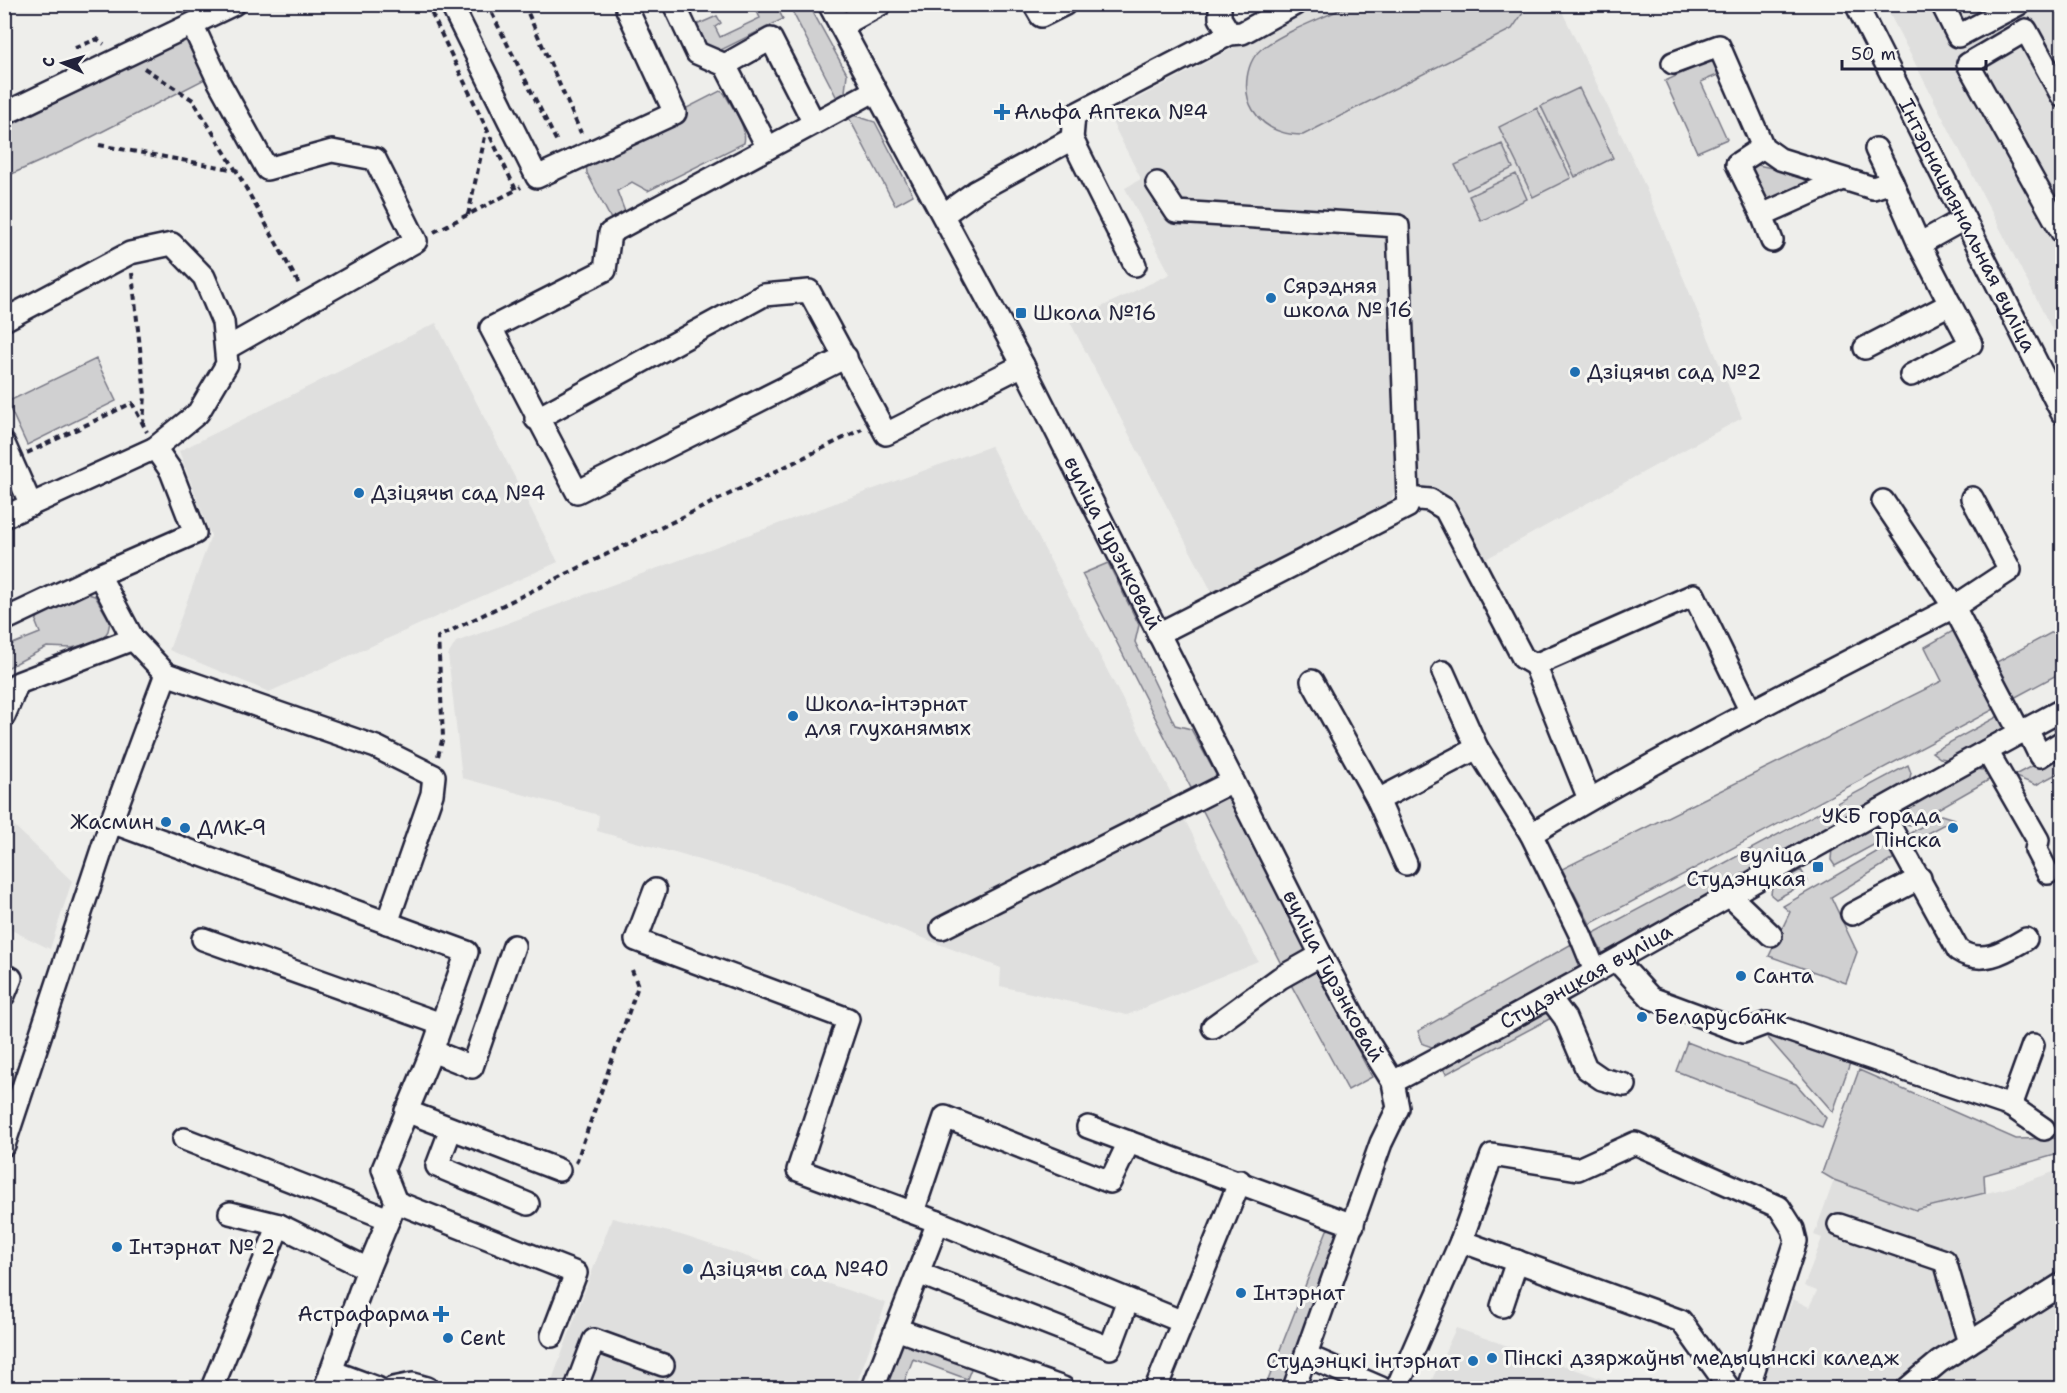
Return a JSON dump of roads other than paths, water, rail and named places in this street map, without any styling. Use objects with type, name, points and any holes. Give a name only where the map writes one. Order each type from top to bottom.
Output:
[{"type":"street","points":[[4,114],[193,26],[234,4]]},
{"type":"street","points":[[451,4],[537,177],[675,113],[627,9]]},
{"type":"street","points":[[674,4],[697,53],[725,64],[768,148]]},
{"type":"street","name":"вуліца Гурэнковай","points":[[829,4],[1023,365],[1321,955],[1366,1039],[1394,1082]]},
{"type":"street","points":[[841,26],[881,4]]},
{"type":"street","points":[[1034,4],[1041,16],[1065,4]]},
{"type":"street","points":[[1220,4],[1220,18],[1230,34]]},
{"type":"street","points":[[1135,265],[1072,139],[1074,115],[1230,34],[1242,33],[1295,4]]},
{"type":"street","name":"Інтэрнацыянальная вуліца","points":[[1856,4],[2062,413]]},
{"type":"street","points":[[1942,4],[1958,36],[2016,5]]},
{"type":"street","points":[[193,26],[219,82],[267,169],[332,150],[375,159],[416,241],[227,348]]},
{"type":"street","points":[[2062,96],[2026,30],[1968,64],[2062,232]]},
{"type":"street","points":[[725,64],[771,39],[814,123]]},
{"type":"street","points":[[1673,63],[1719,46],[1763,147],[1780,159],[1873,188],[1892,182]]},
{"type":"street","points":[[846,357],[577,492],[490,328],[605,270],[610,233],[874,91]]},
{"type":"street","points":[[943,215],[975,192],[1072,139]]},
{"type":"street","points":[[1763,147],[1737,164],[1762,214],[1772,241]]},
{"type":"street","points":[[1876,149],[1919,244],[1971,344],[1911,375]]},
{"type":"street","points":[[1762,214],[1842,179]]},
{"type":"street","points":[[1157,183],[1176,212],[1398,226],[1408,498],[1407,507],[1158,634]]},
{"type":"street","points":[[1919,244],[1964,219]]},
{"type":"street","points":[[4,320],[130,253],[172,244],[204,277],[223,322],[227,348],[227,364],[198,413],[155,448],[4,517]]},
{"type":"street","points":[[536,418],[764,295],[809,291],[886,434],[1023,365]]},
{"type":"street","points":[[1865,348],[1950,303]]},
{"type":"street","points":[[4,620],[195,533],[171,471],[155,448]]},
{"type":"street","points":[[8,452],[31,505]]},
{"type":"street","points":[[1408,498],[1430,500],[1445,508],[1523,658],[1535,665],[1589,800]]},
{"type":"street","points":[[1531,834],[1751,712],[1954,607],[2010,570],[1972,498]]},
{"type":"street","points":[[1883,501],[1954,607],[2023,731],[2040,756],[2062,742]]},
{"type":"street","points":[[99,575],[133,639],[166,674],[376,747],[434,776],[432,794],[387,923]]},
{"type":"street","points":[[1535,665],[1694,595],[1751,712]]},
{"type":"street","points":[[4,716],[18,683],[133,639]]},
{"type":"street","points":[[1443,672],[1477,748],[1531,834],[1580,934],[1595,971]]},
{"type":"street","points":[[4,1145],[111,822],[166,674]]},
{"type":"street","points":[[1312,681],[1378,800],[1406,864]]},
{"type":"street","name":"Студэнцкая вуліца","points":[[1394,1082],[1617,961],[1881,810],[2062,710]]},
{"type":"street","points":[[1378,800],[1477,748]]},
{"type":"street","points":[[1987,751],[2038,840],[2036,850],[2048,873]]},
{"type":"street","points":[[942,928],[1233,782]]},
{"type":"street","points":[[1881,810],[1958,950],[1969,957],[1980,959],[1994,955],[2026,939]]},
{"type":"street","points":[[111,822],[467,952],[432,1051],[383,1169],[392,1210],[328,1380],[376,1389]]},
{"type":"street","points":[[1852,914],[1920,879]]},
{"type":"street","points":[[655,890],[636,940],[848,1018],[798,1170],[913,1212],[1183,1322]]},
{"type":"street","points":[[1730,896],[1771,935]]},
{"type":"street","points":[[203,939],[441,1024]]},
{"type":"street","points":[[432,1051],[472,1067],[514,946]]},
{"type":"street","points":[[1213,1027],[1280,978],[1321,955]]},
{"type":"street","points":[[1617,961],[1651,998],[1743,1032],[1767,1023],[2011,1106],[2044,1129]]},
{"type":"street","points":[[1550,998],[1565,1018],[1586,1068],[1602,1079],[1625,1085]]},
{"type":"street","points":[[2011,1106],[2033,1044]]},
{"type":"street","points":[[1294,1389],[1381,1143],[1398,1108],[1394,1082]]},
{"type":"street","points":[[406,1111],[451,1129],[567,1167]]},
{"type":"street","points":[[913,1212],[945,1117],[1110,1182],[1129,1142]]},
{"type":"street","points":[[1089,1127],[1240,1181],[1353,1225]]},
{"type":"street","points":[[451,1129],[437,1166],[528,1204]]},
{"type":"street","points":[[184,1139],[576,1273],[552,1336]]},
{"type":"street","points":[[1397,1389],[1461,1241],[1492,1155],[1578,1169],[1635,1143],[1779,1207],[1793,1228],[1796,1241],[1748,1389]]},
{"type":"street","points":[[1156,1389],[1240,1181]]},
{"type":"street","points":[[230,1214],[279,1225],[368,1269]]},
{"type":"street","points":[[873,1389],[938,1222]]},
{"type":"street","points":[[212,1389],[279,1225]]},
{"type":"street","points":[[1839,1225],[1945,1262],[1969,1343]]},
{"type":"street","points":[[1461,1241],[1681,1321],[1729,1389]]},
{"type":"street","points":[[1502,1306],[1517,1261]]},
{"type":"street","points":[[918,1273],[1110,1348],[1128,1300]]},
{"type":"street","points":[[1908,1389],[1938,1362],[2062,1284]]},
{"type":"street","points":[[896,1329],[1063,1389]]},
{"type":"street","points":[[576,1389],[594,1340],[663,1365]]},
{"type":"street","points":[[1307,1356],[1381,1389]]},
{"type":"street","points":[[393,1389],[413,1384],[426,1389]]},
{"type":"place","name":"Альфа Аптека №4","points":[[1002,112]]},
{"type":"place","name":"Сярэдняя школа № 16","points":[[1271,298]]},
{"type":"place","name":"Школа №16","points":[[1021,313]]},
{"type":"place","name":"Дзіцячы сад №2","points":[[1575,372]]},
{"type":"place","name":"Дзіцячы сад №4","points":[[359,493]]},
{"type":"place","name":"Школа-інтэрнат для глуханямых","points":[[793,716]]},
{"type":"place","name":"Жасмин","points":[[166,822]]},
{"type":"place","name":"ДМК-9","points":[[185,828]]},
{"type":"place","name":"УКБ горада Пінска","points":[[1953,828]]},
{"type":"place","name":"вуліца Студэнцкая","points":[[1818,867]]},
{"type":"place","name":"Санта","points":[[1741,976]]},
{"type":"place","name":"Беларусбанк","points":[[1642,1017]]},
{"type":"place","name":"Інтэрнат № 2","points":[[117,1247]]},
{"type":"place","name":"Дзіцячы сад №40","points":[[688,1269]]},
{"type":"place","name":"Інтэрнат","points":[[1241,1293]]},
{"type":"place","name":"Астрафарма","points":[[441,1314]]},
{"type":"place","name":"Cent","points":[[448,1338]]},
{"type":"place","name":"Пінскі дзяржаўны медыцынскі каледж","points":[[1492,1358]]},
{"type":"place","name":"Студэнцкі інтэрнат","points":[[1473,1361]]}]
